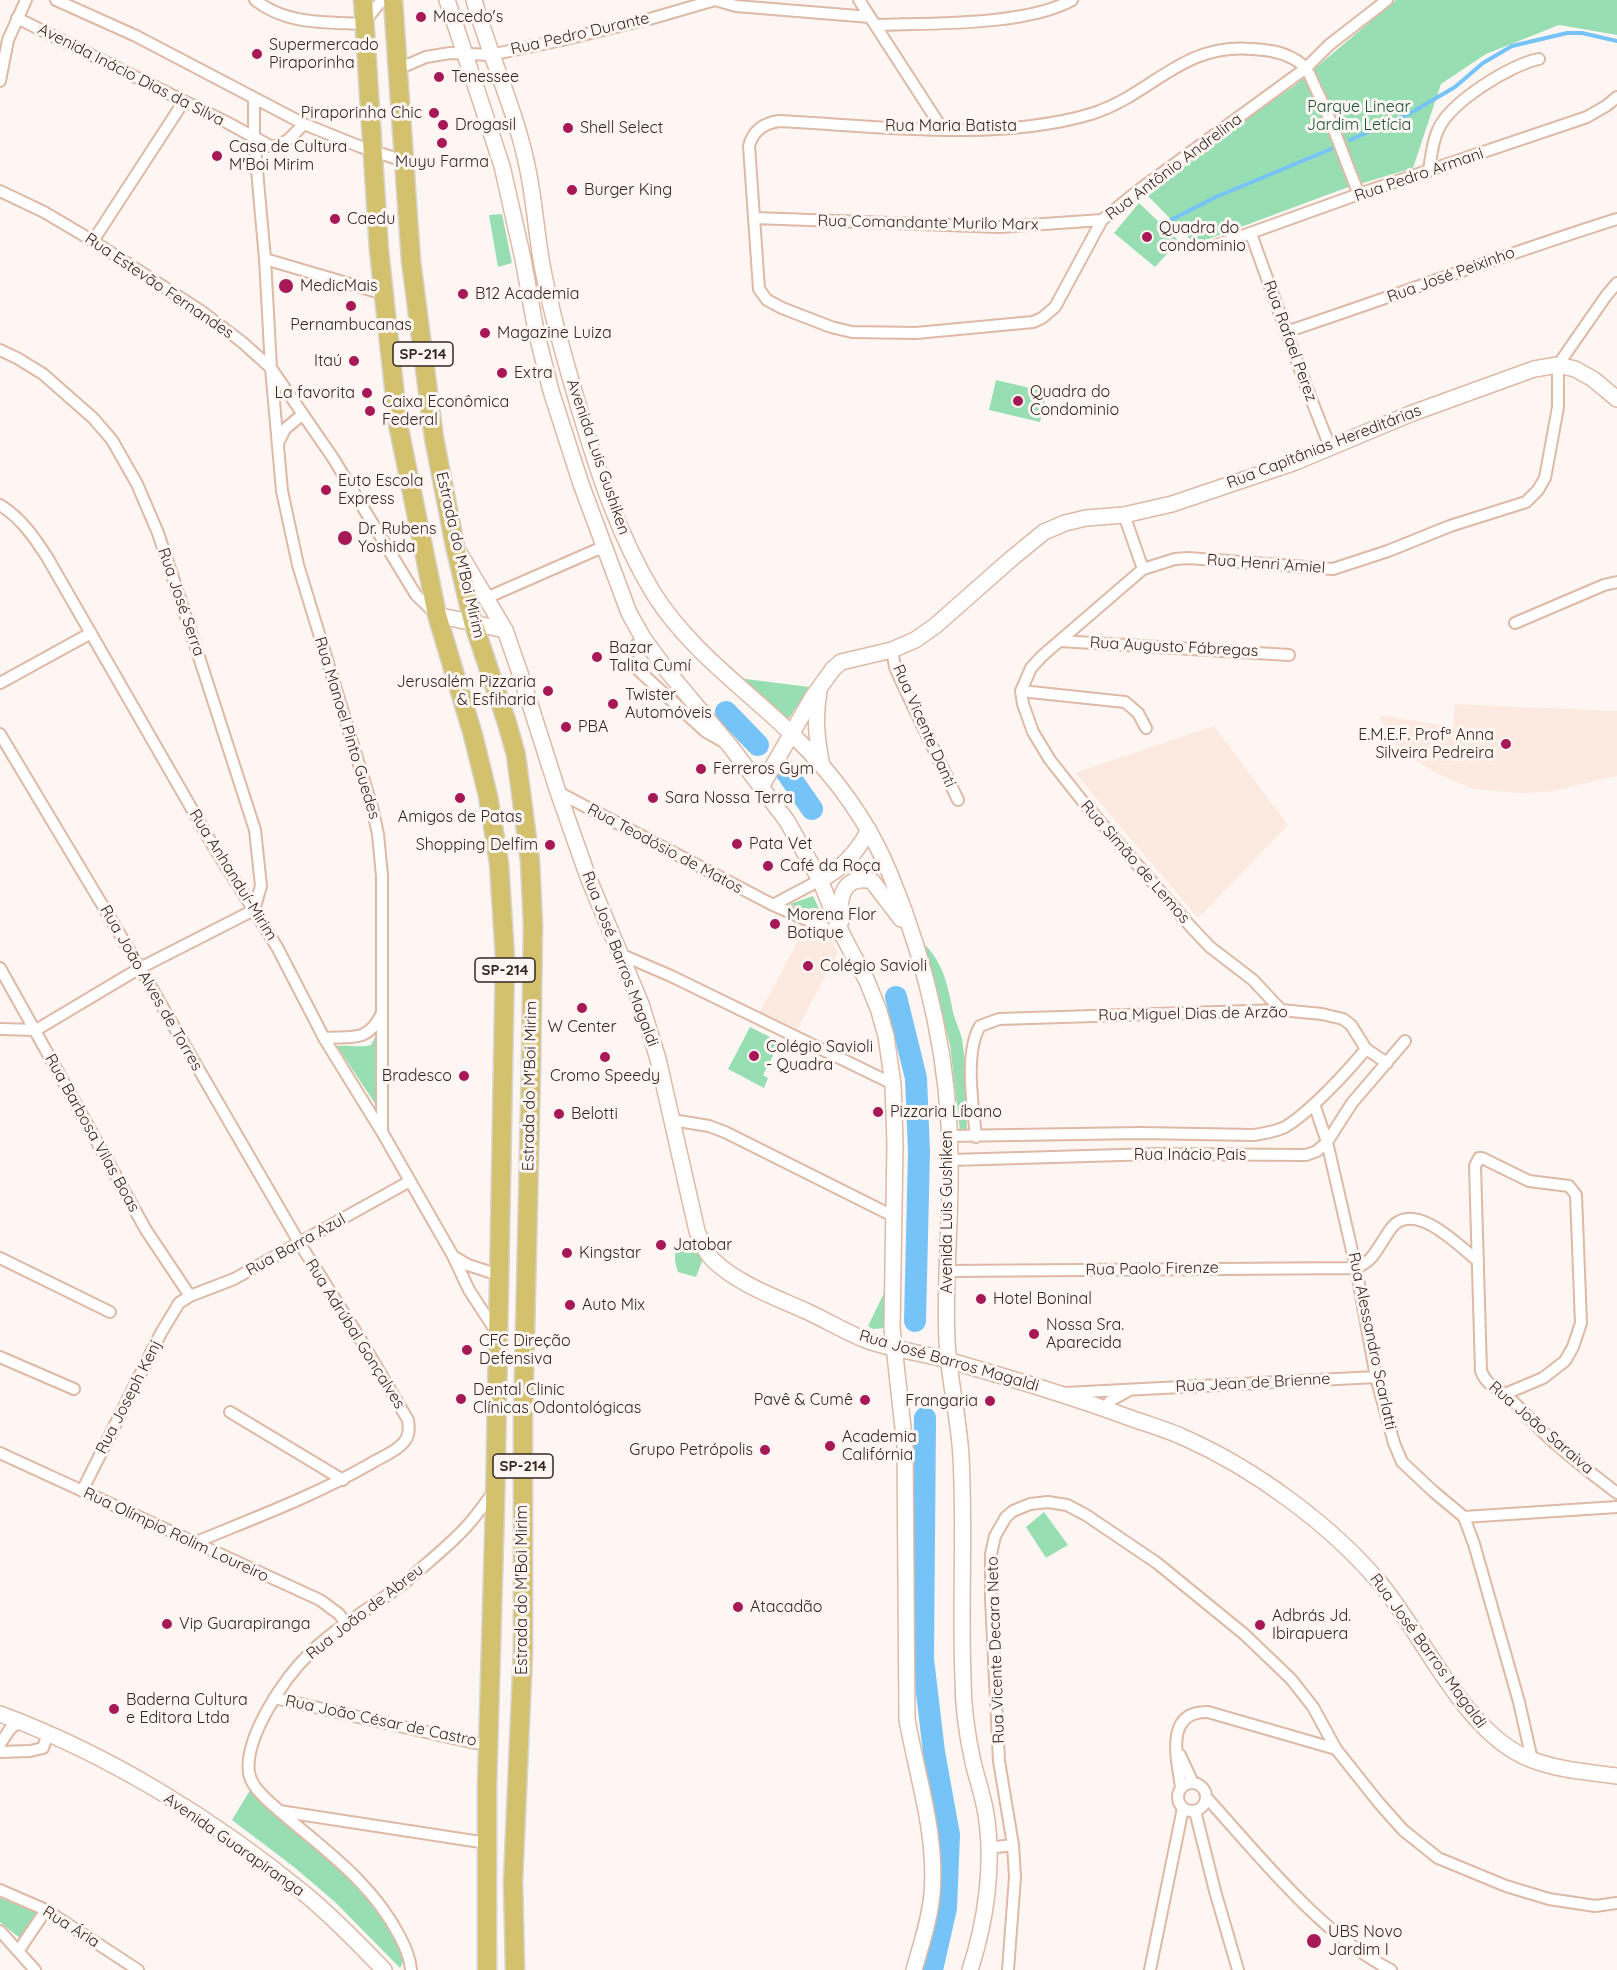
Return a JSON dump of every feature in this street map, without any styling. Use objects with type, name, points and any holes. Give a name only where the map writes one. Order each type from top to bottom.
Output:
[{"type":"main road","name":"Estrada do M'Boi Mirim","points":[[363,0],[384,294],[400,441],[437,615],[473,735],[488,796],[499,862],[505,958],[487,1843],[487,1970]]},
{"type":"main road","name":"Estrada do M'Boi Mirim","points":[[393,0],[411,261],[434,438],[455,546],[473,622],[516,755],[530,861],[533,937],[523,1442],[523,1652],[513,1881],[515,1970]]},
{"type":"main road","name":"Avenida Luis Gushiken","points":[[447,0],[502,166],[536,331],[551,391],[581,484],[629,613],[643,638],[669,673],[730,746],[787,821],[820,880],[843,936],[867,981],[886,1036],[893,1084],[895,1145],[893,1348],[905,1446],[907,1719],[930,1823],[933,1854],[932,1894],[914,1970]]},
{"type":"main road","name":"Avenida Luis Gushiken","points":[[474,0],[526,160],[544,276],[562,350],[588,438],[624,536],[656,598],[674,620],[703,654],[791,733],[822,766],[869,830],[890,872],[914,938],[938,1027],[951,1160],[947,1271],[948,1360],[961,1452],[963,1684],[972,1756],[986,1814],[988,1848],[986,1899],[979,1941],[970,1970]]},
{"type":"main road","name":"Rua Capitânias Hereditárias","points":[[761,787],[821,683],[841,662],[892,650],[915,640],[935,627],[1044,532],[1065,523],[1086,518],[1124,515],[1172,504],[1285,466],[1433,405],[1534,369],[1558,365]]},
{"type":"main road","points":[[1558,365],[1575,369],[1593,379],[1617,399]]},
{"type":"main road","name":"Rua José Barros Magaldi","points":[[455,546],[505,630],[588,877],[640,1004],[658,1059],[697,1232],[703,1247],[712,1259],[725,1270],[776,1298],[867,1340],[948,1360],[1105,1408],[1185,1437],[1222,1456],[1262,1481],[1333,1534],[1382,1585],[1467,1708],[1487,1732],[1517,1754],[1532,1760],[1573,1770],[1617,1776]]},
{"type":"main road","points":[[437,615],[505,630]]},
{"type":"main road","points":[[821,683],[816,732],[822,766]]},
{"type":"main road","points":[[820,880],[853,856],[869,830]]},
{"type":"main road","points":[[843,936],[839,903],[843,893],[851,883],[858,880],[870,880],[878,887],[914,938]]},
{"type":"main road","points":[[499,1275],[515,1283],[526,1318]]},
{"type":"main road","name":"Avenida Guarapiranga","points":[[0,1714],[48,1733],[105,1762],[178,1803],[234,1840],[306,1894],[384,1970]]},
{"type":"street","points":[[0,81],[8,40],[26,0]]},
{"type":"street","name":"Avenida Inácio Dias da Silva","points":[[56,0],[136,36],[304,124],[404,161]]},
{"type":"street","points":[[255,0],[278,15],[300,20],[363,24],[382,0]]},
{"type":"street","name":"Rua Pedro Durante","points":[[398,69],[426,57],[464,53],[490,55],[653,18],[715,0],[736,6],[873,21],[962,22],[1042,12],[1072,0]]},
{"type":"street","points":[[859,0],[943,130]]},
{"type":"street","name":"Rua Antônio Andrelina","points":[[755,218],[759,289],[767,300],[831,327],[862,333],[916,333],[1033,322],[1048,315],[1055,307],[1102,220],[1138,190],[1306,68],[1329,45],[1387,0]]},
{"type":"street","name":"Avenida Inácio Dias da Silva","points":[[17,18],[184,101],[254,137],[263,144],[276,146],[288,140],[304,124]]},
{"type":"street","name":"Rua Maria Batista","points":[[755,218],[750,183],[749,146],[751,139],[762,126],[779,122],[943,130],[1027,126],[1061,122],[1117,104],[1184,61],[1221,50],[1270,51],[1293,58],[1306,68]]},
{"type":"street","points":[[1428,171],[1438,130],[1450,113],[1489,81],[1539,59]]},
{"type":"street","points":[[1306,68],[1329,117],[1359,194]]},
{"type":"street","name":"Rua Pedro Armani","points":[[1217,245],[1587,117],[1617,97]]},
{"type":"street","name":"Rua Manoel Pinto Guedes","points":[[254,98],[254,137],[282,491],[298,565],[364,779],[378,834],[382,876],[382,1132]]},
{"type":"street","points":[[93,240],[184,101]]},
{"type":"street","name":"Rua Estevão Fernandes","points":[[0,191],[44,212],[93,240],[201,311],[242,342],[271,368],[333,458],[416,595],[437,615]]},
{"type":"street","name":"Rua Comandante Murilo Marx","points":[[755,218],[1000,227],[1102,220]]},
{"type":"street","name":"Rua José Peixinho","points":[[1286,332],[1523,249],[1617,219]]},
{"type":"street","name":"Rua Rafael Perez","points":[[1251,234],[1330,447]]},
{"type":"street","points":[[265,259],[384,294]]},
{"type":"street","points":[[1558,365],[1617,283]]},
{"type":"street","name":"Rua José Serra","points":[[0,350],[43,374],[93,418],[112,440],[137,484],[158,533],[255,830],[261,886],[254,910]]},
{"type":"street","name":"Rua Henri Amiel","points":[[1143,569],[1175,559],[1188,558],[1333,569],[1388,551],[1450,526],[1526,502],[1538,490],[1545,477],[1558,407],[1558,365]]},
{"type":"street","points":[[278,445],[285,429],[303,414]]},
{"type":"street","name":"Rua Anhanduí-Mirim","points":[[0,505],[12,513],[30,532],[47,557],[212,844],[277,947],[324,1038],[382,1132],[453,1256],[469,1290],[498,1334]]},
{"type":"street","points":[[1124,515],[1143,569],[1031,668],[1021,691],[1125,702],[1138,713],[1146,728]]},
{"type":"street","points":[[486,598],[596,550],[605,549]]},
{"type":"street","points":[[1515,623],[1604,585],[1617,582]]},
{"type":"street","points":[[0,683],[90,633]]},
{"type":"street","points":[[643,638],[624,657],[706,732],[730,746]]},
{"type":"street","name":"Rua Augusto Fábregas","points":[[1060,641],[1289,655]]},
{"type":"street","name":"Rua Vicente Danti","points":[[892,650],[895,667],[902,683],[958,800]]},
{"type":"street","name":"Rua Simão de Lemos","points":[[1021,691],[1023,704],[1034,732],[1050,760],[1084,803],[1210,947],[1253,980],[1281,1010]]},
{"type":"street","name":"Rua João Alves de Torres","points":[[0,734],[140,968],[300,1244]]},
{"type":"street","name":"Rua Teodósio de Matos","points":[[558,792],[773,905],[843,936]]},
{"type":"street","points":[[773,905],[820,880]]},
{"type":"street","points":[[0,1029],[36,1030],[140,968],[254,910]]},
{"type":"street","points":[[621,954],[893,1084]]},
{"type":"street","name":"Rua Barbosa Vilas Boas","points":[[0,968],[146,1230],[190,1296]]},
{"type":"street","name":"Rua Miguel Dias de Arzão","points":[[976,1137],[971,1065],[974,1043],[980,1026],[1006,1018],[1281,1010],[1322,1014],[1343,1019],[1356,1031],[1366,1049],[1387,1063]]},
{"type":"street","points":[[324,1038],[364,1035],[371,1032],[381,1015]]},
{"type":"street","points":[[1327,1142],[1352,1103],[1405,1041]]},
{"type":"street","name":"Rua Inácio Pais","points":[[949,1136],[1141,1133],[1254,1135],[1270,1133],[1283,1128],[1314,1104],[1366,1049]]},
{"type":"street","name":"Rua Alessandro Scarlatti","points":[[1314,1104],[1327,1142],[1356,1268],[1376,1377],[1394,1443],[1402,1462],[1464,1517]]},
{"type":"street","points":[[672,1120],[709,1126],[725,1132],[893,1216]]},
{"type":"street","name":"Rua Inácio Pais","points":[[951,1160],[1155,1154],[1306,1155],[1317,1151],[1327,1142]]},
{"type":"street","name":"Rua João Saraiva","points":[[1506,1394],[1543,1378],[1565,1361],[1574,1347],[1581,1323],[1576,1195],[1574,1190],[1561,1184],[1529,1180],[1488,1159],[1479,1158],[1474,1166],[1481,1371],[1485,1380],[1492,1387],[1506,1394],[1543,1433],[1617,1493]]},
{"type":"street","name":"Rua Barra Azul","points":[[179,1303],[190,1296],[234,1279],[410,1181]]},
{"type":"street","points":[[1356,1268],[1374,1257],[1394,1225],[1402,1220],[1414,1218],[1436,1228],[1478,1261]]},
{"type":"street","name":"Rua Adrúbal Gonçalves","points":[[195,1543],[343,1480],[398,1448],[406,1440],[409,1432],[408,1420],[300,1244]]},
{"type":"street","points":[[453,1256],[499,1275]]},
{"type":"street","points":[[0,1258],[110,1312]]},
{"type":"street","name":"Rua Paolo Firenze","points":[[947,1271],[1356,1268]]},
{"type":"street","name":"Rua Joseph Kenj","points":[[82,1491],[161,1333],[179,1303]]},
{"type":"street","points":[[0,1357],[74,1389]]},
{"type":"street","name":"Rua Jean de Brienne","points":[[1061,1394],[1376,1377]]},
{"type":"street","points":[[1105,1408],[1110,1401],[1131,1389]]},
{"type":"street","points":[[230,1412],[343,1480]]},
{"type":"street","name":"Rua Olímpio Rolim Loureiro","points":[[0,1453],[320,1600],[339,1614],[346,1624]]},
{"type":"street","name":"Rua João de Abreu","points":[[411,1970],[407,1950],[379,1901],[357,1877],[279,1811],[255,1787],[249,1775],[248,1759],[256,1734],[274,1698],[309,1653],[328,1636],[408,1580],[467,1526],[495,1490]]},
{"type":"street","name":"Rua Vicente Decara Neto","points":[[1008,1970],[1015,1876],[1013,1845],[999,1761],[991,1554],[995,1536],[1006,1517],[1030,1503],[1048,1502],[1067,1505],[1086,1515],[1157,1563],[1244,1634],[1291,1679],[1313,1707],[1336,1749],[1403,1830],[1438,1858],[1506,1886],[1549,1899],[1595,1906],[1617,1903]]},
{"type":"street","points":[[1532,1760],[1516,1691],[1474,1544],[1464,1517],[1617,1506]]},
{"type":"street","name":"Rua João César de Castro","points":[[274,1698],[465,1741],[489,1744]]},
{"type":"street","points":[[1181,1788],[1176,1747],[1180,1724],[1189,1715],[1197,1712],[1208,1712],[1336,1749]]},
{"type":"street","points":[[0,1744],[10,1729],[19,1722]]},
{"type":"street","points":[[0,1752],[43,1748],[48,1733]]},
{"type":"street","points":[[1176,1747],[1193,1783]]},
{"type":"street","points":[[1238,1970],[1200,1833],[1189,1810],[1178,1802],[1178,1794],[1186,1784],[1199,1785],[1204,1790],[1206,1797],[1323,1922],[1376,1963],[1391,1970]]},
{"type":"street","points":[[1189,1810],[1200,1808],[1206,1797]]},
{"type":"street","points":[[1150,1970],[1175,1846],[1189,1810]]},
{"type":"street","points":[[279,1811],[487,1843]]},
{"type":"street","points":[[988,1848],[1013,1845]]},
{"type":"street","name":"Rua Ária","points":[[0,1890],[46,1910],[138,1970]]},
{"type":"street","points":[[19,1950],[46,1910]]},
{"type":"street","points":[[0,1931],[35,1970]]},
{"type":"shaded area","name":"E.M.E.F. Profª Anna Silveira Pedreira","points":[[1455,704],[1617,711],[1617,776],[1548,792],[1521,793],[1473,789],[1438,774],[1403,753],[1388,736],[1379,715],[1453,727]]},
{"type":"shaded area","points":[[1214,726],[1288,825],[1198,918],[1075,773]]},
{"type":"shaded area","name":"Colégio Savioli","points":[[807,924],[819,930],[833,942],[838,953],[797,1029],[760,1012]]},
{"type":"green space","name":"Parque Linear Jardim Letícia","points":[[1396,0],[1617,0],[1617,35],[1559,25],[1486,54],[1441,84],[1413,168],[1343,189],[1195,244],[1148,196],[1237,125],[1294,86]]},
{"type":"green space","name":"Quadra do condominio","points":[[1139,203],[1179,241],[1155,267],[1114,233]]},
{"type":"green space","points":[[502,214],[512,263],[498,267],[489,215]]},
{"type":"green space","name":"Quadra do Condominio","points":[[996,380],[1047,392],[1040,422],[989,410]]},
{"type":"green space","points":[[738,678],[809,687],[786,720]]},
{"type":"green space","points":[[813,896],[825,921],[790,904]]},
{"type":"green space","points":[[925,945],[937,960],[944,976],[962,1039],[966,1074],[967,1132],[960,1131],[950,1045]]},
{"type":"green space","name":"Colégio Savioli - Quadra","points":[[750,1027],[780,1042],[763,1075],[768,1078],[764,1088],[728,1069]]},
{"type":"green space","points":[[378,1031],[378,1108],[337,1046],[371,1045]]},
{"type":"green space","points":[[681,1241],[696,1242],[703,1259],[696,1277],[678,1272],[675,1256]]},
{"type":"green space","points":[[884,1293],[885,1328],[873,1329],[868,1326]]},
{"type":"green space","points":[[1044,1512],[1068,1545],[1046,1558],[1026,1527]]},
{"type":"green space","points":[[252,1787],[267,1808],[346,1874],[384,1914],[405,1958],[400,1968],[335,1902],[294,1867],[232,1820]]},
{"type":"green space","points":[[0,1898],[37,1913],[22,1940],[0,1922]]},
{"type":"waterway","points":[[1350,140],[1409,114],[1455,87],[1483,63],[1512,46],[1567,33],[1582,33],[1617,41]]},
{"type":"waterway","points":[[1167,222],[1216,197],[1331,149]]},
{"type":"waterway","points":[[726,712],[758,745]]},
{"type":"waterway","points":[[785,770],[812,809]]},
{"type":"waterway","points":[[896,997],[916,1078],[919,1152],[915,1321]]},
{"type":"waterway","points":[[925,1418],[923,1659],[934,1752],[949,1835],[946,1908],[932,1970]]},
{"type":"place","name":"Macedo's","points":[[421,17]]},
{"type":"place","name":"Supermercado Piraporinha","points":[[257,54]]},
{"type":"place","name":"Tenessee","points":[[439,77]]},
{"type":"place","name":"Piraporinha Chic","points":[[434,113]]},
{"type":"place","name":"Drogasil","points":[[443,125]]},
{"type":"place","name":"Shell Select","points":[[568,128]]},
{"type":"place","name":"Muyu Farma","points":[[442,143]]},
{"type":"place","name":"Casa de Cultura M'Boi Mirim","points":[[217,156]]},
{"type":"place","name":"Burger King","points":[[572,190]]},
{"type":"place","name":"Caedu","points":[[335,219]]},
{"type":"place","name":"Quadra do condominio","points":[[1147,237]]},
{"type":"place","name":"MedicMais","points":[[286,286]]},
{"type":"place","name":"B12 Academia","points":[[463,294]]},
{"type":"place","name":"Pernambucanas","points":[[351,306]]},
{"type":"place","name":"Magazine Luiza","points":[[485,333]]},
{"type":"place","name":"Itaú","points":[[354,361]]},
{"type":"place","name":"Extra","points":[[502,373]]},
{"type":"place","name":"La favorita","points":[[367,393]]},
{"type":"place","name":"Quadra do Condominio","points":[[1018,401]]},
{"type":"place","name":"Caixa Econômica Federal","points":[[370,411]]},
{"type":"place","name":"Euto Escola Express","points":[[326,490]]},
{"type":"place","name":"Dr. Rubens Yoshida","points":[[345,538]]},
{"type":"place","name":"Bazar Talita Cumí","points":[[597,657]]},
{"type":"place","name":"Jerusalém Pizzaria & Esfiharia","points":[[548,691]]},
{"type":"place","name":"Twister Automóveis","points":[[613,704]]},
{"type":"place","name":"PBA","points":[[566,727]]},
{"type":"place","name":"E.M.E.F. Profª Anna Silveira Pedreira","points":[[1506,744]]},
{"type":"place","name":"Ferreros Gym","points":[[701,769]]},
{"type":"place","name":"Amigos de Patas","points":[[460,798]]},
{"type":"place","name":"Sara Nossa Terra","points":[[653,798]]},
{"type":"place","name":"Pata Vet","points":[[737,844]]},
{"type":"place","name":"Shopping Delfim","points":[[550,845]]},
{"type":"place","name":"Café da Roça","points":[[768,866]]},
{"type":"place","name":"Morena Flor Botique","points":[[775,924]]},
{"type":"place","name":"Colégio Savioli","points":[[808,966]]},
{"type":"place","name":"W Center","points":[[582,1008]]},
{"type":"place","name":"Colégio Savioli - Quadra","points":[[754,1056]]},
{"type":"place","name":"Cromo Speedy","points":[[605,1057]]},
{"type":"place","name":"Bradesco","points":[[464,1076]]},
{"type":"place","name":"Pizzaria Líbano","points":[[878,1112]]},
{"type":"place","name":"Belotti","points":[[559,1114]]},
{"type":"place","name":"Jatobar","points":[[661,1245]]},
{"type":"place","name":"Kingstar","points":[[567,1253]]},
{"type":"place","name":"Hotel Boninal","points":[[981,1299]]},
{"type":"place","name":"Auto Mix","points":[[570,1305]]},
{"type":"place","name":"Nossa Sra. Aparecida","points":[[1034,1334]]},
{"type":"place","name":"CFC Direção Defensiva","points":[[467,1350]]},
{"type":"place","name":"Dental Clinic Clínicas Odontológicas","points":[[461,1399]]},
{"type":"place","name":"Pavê & Cumê","points":[[865,1400]]},
{"type":"place","name":"Frangaria","points":[[990,1401]]},
{"type":"place","name":"Academia Califórnia","points":[[830,1446]]},
{"type":"place","name":"Grupo Petrópolis","points":[[765,1450]]},
{"type":"place","name":"Atacadão","points":[[738,1607]]},
{"type":"place","name":"Vip Guarapiranga","points":[[167,1624]]},
{"type":"place","name":"Adbrás Jd. Ibirapuera","points":[[1260,1625]]},
{"type":"place","name":"Baderna Cultura e Editora Ltda","points":[[114,1709]]},
{"type":"place","name":"UBS Novo Jardim I","points":[[1314,1941]]}]
